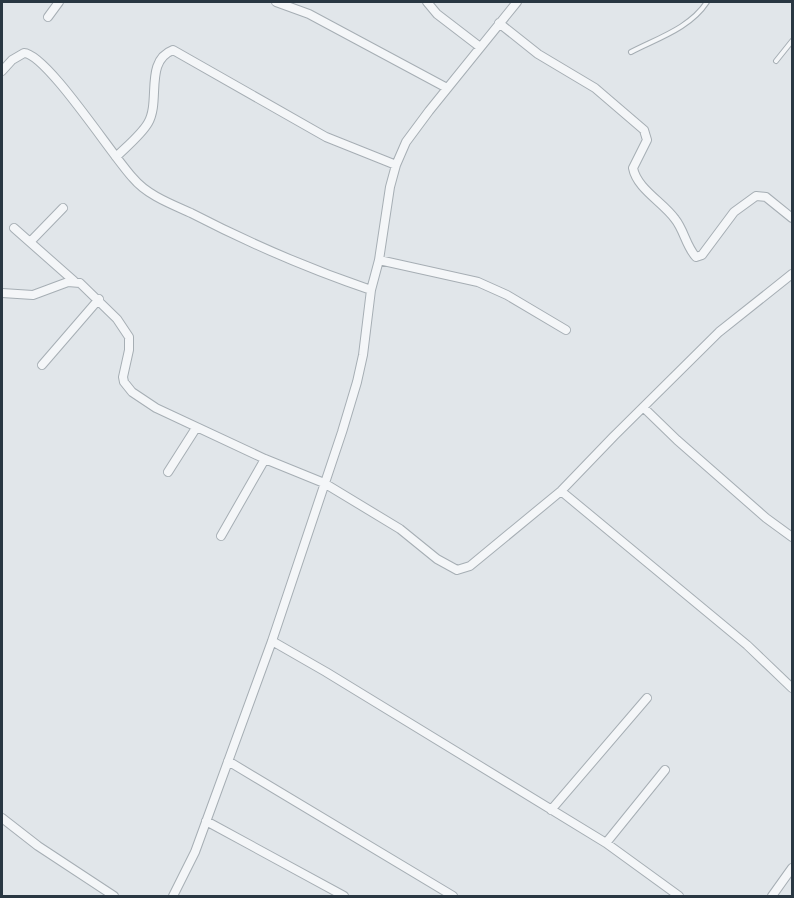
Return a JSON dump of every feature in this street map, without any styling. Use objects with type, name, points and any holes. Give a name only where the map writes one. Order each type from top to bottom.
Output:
[{"type":"street","points":[[48,17],[59,2]]},
{"type":"street","points":[[276,2],[309,14],[447,88]]},
{"type":"street","points":[[427,2],[437,14],[480,47]]},
{"type":"street","points":[[173,897],[195,852],[272,641],[357,382],[363,355],[371,290],[396,165],[406,142],[517,2]]},
{"type":"street","points":[[499,23],[538,54],[595,88],[644,130],[647,140],[633,172],[642,185],[677,220],[696,257],[702,255],[734,212],[756,196],[766,197],[792,218]]},
{"type":"street","points":[[116,157],[148,123],[152,107],[155,70],[173,50],[326,138],[396,165]]},
{"type":"street","points":[[2,71],[24,52],[32,55],[53,75],[141,186],[234,235],[299,264],[371,290]]},
{"type":"street","points":[[30,242],[63,208]]},
{"type":"street","points":[[14,228],[74,281],[86,287],[117,319],[129,337],[129,351],[123,377],[128,388],[156,408],[196,428],[324,483],[400,529],[437,559],[457,570],[470,566],[561,490],[719,332],[792,274]]},
{"type":"street","points":[[378,260],[478,282],[507,295],[566,330]]},
{"type":"street","points":[[2,293],[33,295],[74,281]]},
{"type":"street","points":[[42,365],[99,299]]},
{"type":"street","points":[[644,408],[766,518],[792,537]]},
{"type":"street","points":[[168,472],[196,428]]},
{"type":"street","points":[[221,536],[265,459]]},
{"type":"street","points":[[561,490],[747,645],[792,688]]},
{"type":"street","points":[[272,641],[606,843],[679,897]]},
{"type":"street","points":[[551,810],[647,698]]},
{"type":"street","points":[[228,761],[453,897]]},
{"type":"street","points":[[606,843],[665,770]]},
{"type":"street","points":[[2,818],[38,846],[112,896]]},
{"type":"street","points":[[206,821],[344,897]]},
{"type":"street","points":[[772,897],[792,868]]},
{"type":"lane","points":[[631,52],[685,24],[700,12],[706,2]]},
{"type":"lane","points":[[776,61],[792,41]]}]
